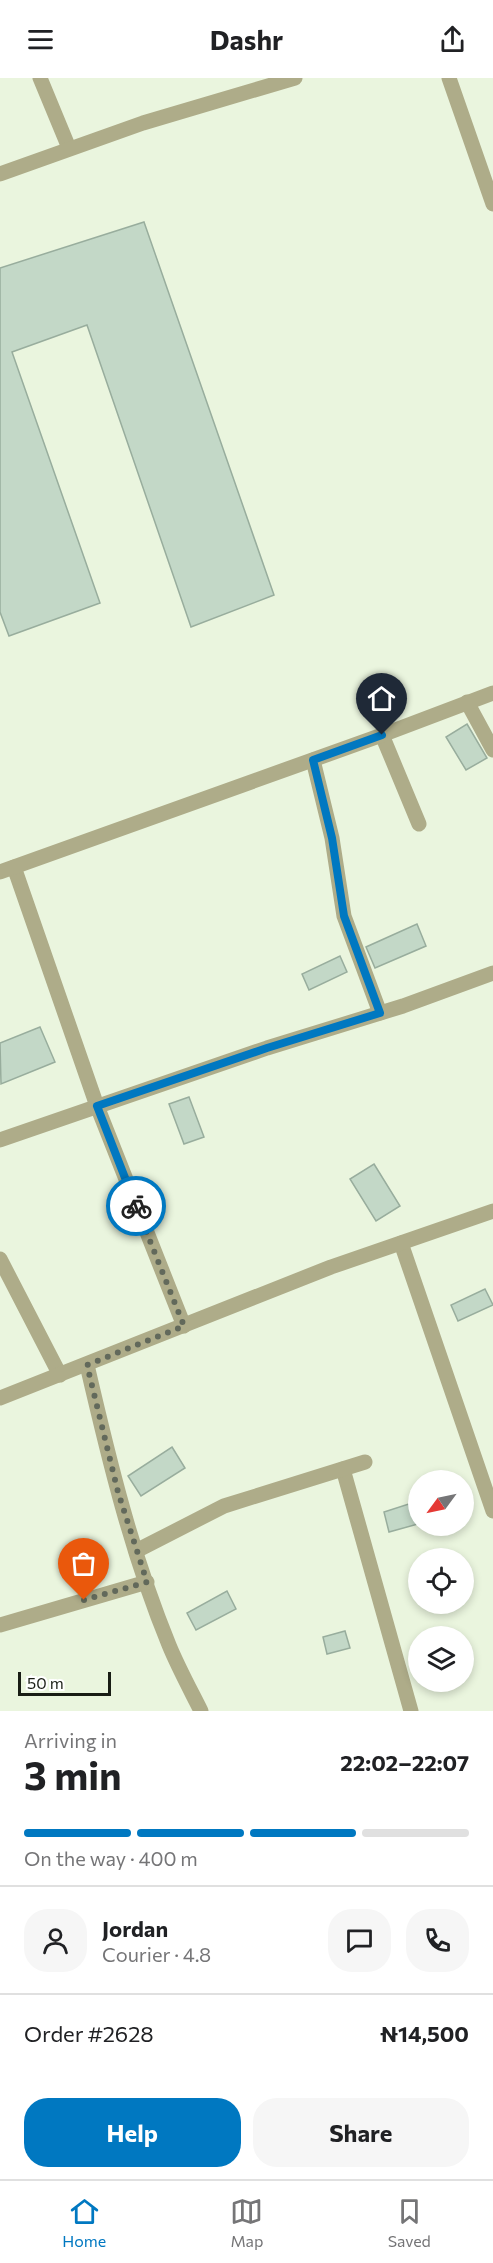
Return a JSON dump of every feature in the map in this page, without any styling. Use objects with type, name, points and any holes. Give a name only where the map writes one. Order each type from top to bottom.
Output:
[{"type":"street","points":[[40,78],[69,148]]},
{"type":"street","points":[[0,174],[69,148],[295,78]]},
{"type":"street","points":[[449,78],[493,204]]},
{"type":"street","points":[[184,1326],[7,869],[493,693]]},
{"type":"street","points":[[467,702],[493,750]]},
{"type":"street","points":[[382,735],[419,824]]},
{"type":"street","points":[[313,760],[332,838],[344,916],[380,1013]]},
{"type":"street","points":[[0,1140],[493,973]]},
{"type":"street","points":[[0,1398],[331,1268],[493,1211]]},
{"type":"street","points":[[401,1243],[493,1511]]},
{"type":"street","points":[[0,1259],[60,1375]]},
{"type":"street","points":[[87,1365],[115,1483],[136,1551],[169,1645],[201,1711]]},
{"type":"street","points":[[136,1551],[224,1506],[365,1462]]},
{"type":"street","points":[[343,1469],[411,1711]]},
{"type":"street","points":[[0,1625],[147,1582]]},
{"type":"building","points":[[144,222],[274,595],[191,627],[87,325],[12,352],[100,603],[9,636],[0,612],[0,268]]},
{"type":"building","points":[[467,724],[487,758],[466,770],[446,737]]},
{"type":"building","points":[[417,924],[426,946],[375,968],[366,947]]},
{"type":"building","points":[[340,956],[347,972],[309,990],[302,974]]},
{"type":"building","points":[[40,1027],[55,1062],[1,1084],[0,1043]]},
{"type":"building","points":[[189,1097],[204,1137],[184,1144],[169,1104]]},
{"type":"building","points":[[374,1164],[400,1206],[376,1221],[350,1179]]},
{"type":"building","points":[[485,1289],[493,1305],[458,1321],[451,1305]]},
{"type":"building","points":[[172,1447],[185,1468],[141,1496],[128,1476]]},
{"type":"building","points":[[408,1504],[408,1527],[389,1532],[384,1512]]},
{"type":"building","points":[[227,1591],[236,1609],[196,1630],[187,1613]]},
{"type":"building","points":[[345,1631],[350,1648],[327,1654],[323,1637]]},
{"type":"way so far","points":[[84,1600],[147,1582],[118,1492],[87,1365],[184,1326],[136,1206]]},
{"type":"route","points":[[136,1206],[97,1106],[267,1048],[380,1013],[344,916],[332,838],[313,760],[382,735]]}]
